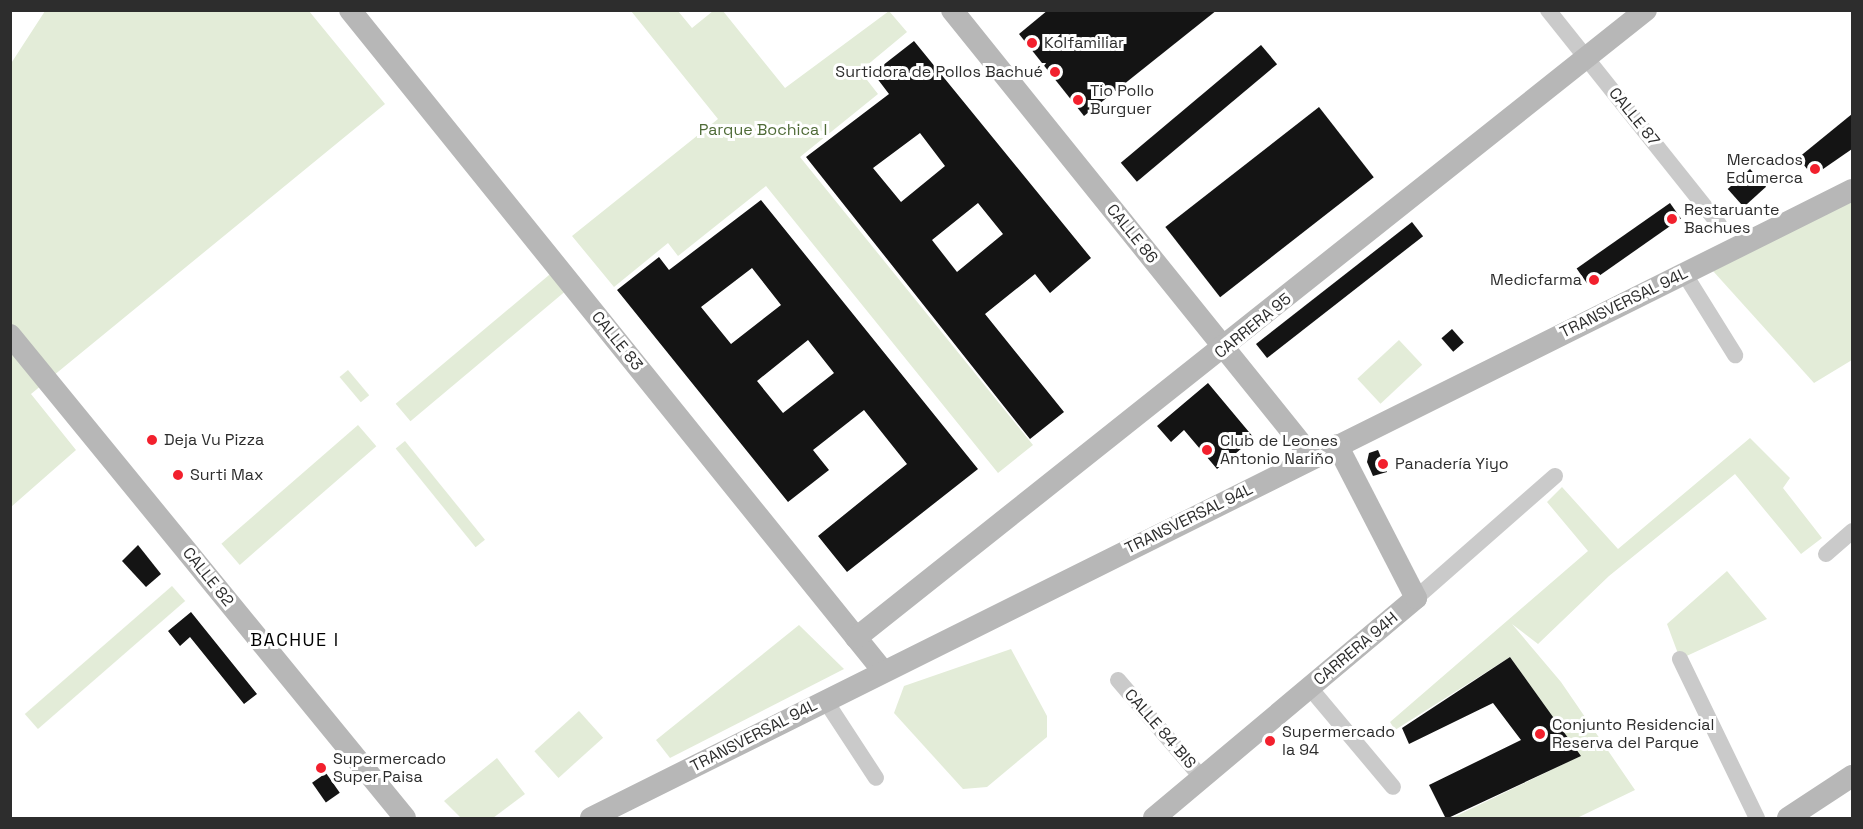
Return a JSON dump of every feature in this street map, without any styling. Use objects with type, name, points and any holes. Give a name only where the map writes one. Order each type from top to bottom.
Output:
[{"type":"street","name":"CALLE 83","points":[[350,10],[883,671]]},
{"type":"street","name":"CALLE 86","points":[[952,10],[1312,457]]},
{"type":"street","name":"CALLE 87","points":[[1548,10],[1719,224]]},
{"type":"street","name":"CARRERA 95","points":[[856,638],[1225,350],[1646,10]]},
{"type":"street","name":"TRANSVERSAL 94L","points":[[591,819],[1312,457],[1852,190]]},
{"type":"street","points":[[1684,273],[1735,356]]},
{"type":"street","name":"CALLE 82","points":[[10,335],[405,819]]},
{"type":"street","points":[[1338,445],[1416,598]]},
{"type":"street","name":"CARRERA 94H","points":[[1154,819],[1416,598],[1555,476]]},
{"type":"street","points":[[1826,554],[1852,531]]},
{"type":"street","points":[[1680,659],[1757,819]]},
{"type":"street","name":"CALLE 84 BIS","points":[[1118,680],[1202,778]]},
{"type":"street","points":[[1310,688],[1393,787]]},
{"type":"street","points":[[825,700],[876,778]]},
{"type":"street","points":[[1788,819],[1852,776]]},
{"type":"green space","points":[[45,11],[309,11],[385,104],[31,394],[76,450],[11,507],[10,65]]},
{"type":"green space","name":"Parque Bochica I","points":[[631,11],[678,11],[692,28],[713,11],[723,11],[785,88],[889,11],[907,32],[860,71],[878,94],[800,157],[1033,445],[998,473],[766,186],[678,256],[668,243],[614,287],[572,236],[718,119]]},
{"type":"green space","points":[[1852,199],[1852,360],[1814,383],[1713,271]]},
{"type":"green space","points":[[555,270],[570,288],[410,421],[396,404]]},
{"type":"green space","points":[[1399,340],[1422,365],[1381,404],[1357,379]]},
{"type":"green space","points":[[348,370],[369,395],[361,402],[340,377]]},
{"type":"green space","points":[[358,425],[376,446],[240,565],[221,544]]},
{"type":"green space","points":[[1750,438],[1790,478],[1783,488],[1822,538],[1801,554],[1735,474],[1609,576],[1538,644],[1512,624],[1561,682],[1635,790],[1577,818],[1452,818],[1580,756],[1510,657],[1395,730],[1390,722],[1588,551],[1547,502],[1562,487],[1618,549]]},
{"type":"green space","points":[[405,441],[485,540],[476,547],[396,449]]},
{"type":"green space","points":[[1727,571],[1767,619],[1680,659],[1667,624]]},
{"type":"green space","points":[[172,586],[185,601],[38,729],[25,714]]},
{"type":"green space","points":[[799,625],[844,669],[670,758],[656,740]]},
{"type":"green space","points":[[1011,649],[1047,716],[1047,737],[987,787],[963,789],[894,713],[904,686]]},
{"type":"green space","points":[[579,711],[603,738],[559,778],[534,751]]},
{"type":"green space","points":[[497,758],[525,794],[493,818],[461,818],[444,801]]},
{"type":"building","points":[[1048,10],[1217,10],[1084,116],[1019,34]]},
{"type":"building","points":[[914,41],[1091,258],[1050,293],[1035,274],[985,314],[1064,412],[1030,439],[806,157],[889,94],[873,73]],"holes":[[[920,133],[945,166],[901,202],[873,168]],[[978,203],[1003,234],[957,272],[932,240]]]},
{"type":"building","points":[[1261,45],[1277,64],[1137,182],[1121,163]]},
{"type":"building","points":[[1319,107],[1374,177],[1220,297],[1165,227]]},
{"type":"building","points":[[1852,114],[1852,149],[1813,176],[1798,158]]},
{"type":"building","points":[[1750,169],[1766,187],[1744,207],[1728,189]]},
{"type":"building","points":[[761,200],[978,469],[847,572],[818,536],[907,464],[864,410],[813,450],[829,470],[788,502],[617,290],[659,257],[669,270]],"holes":[[[752,268],[781,305],[731,344],[701,307]],[[808,340],[834,373],[783,413],[757,381]]]},
{"type":"building","points":[[1670,203],[1681,219],[1588,284],[1577,268]]},
{"type":"building","points":[[1412,222],[1423,236],[1267,358],[1256,344]]},
{"type":"building","points":[[1452,329],[1464,343],[1453,352],[1441,338]]},
{"type":"building","points":[[1208,383],[1254,438],[1217,469],[1184,430],[1171,442],[1157,426]]},
{"type":"building","points":[[1378,450],[1387,472],[1373,476],[1367,462],[1369,453]]},
{"type":"building","points":[[138,545],[161,574],[146,587],[122,561]]},
{"type":"building","points":[[191,612],[257,694],[244,704],[190,637],[180,646],[168,631]]},
{"type":"building","name":"Conjunto Residencial Reserva del Parque","points":[[1510,657],[1581,756],[1446,819],[1429,785],[1521,740],[1493,703],[1409,744],[1402,728]]},
{"type":"building","points":[[326,773],[340,793],[326,802],[312,783]]},
{"type":"place","name":"Kolfamiliar","points":[[1032,43]]},
{"type":"place","name":"Surtidora de Pollos Bachué","points":[[1055,72]]},
{"type":"place","name":"Tio Pollo Burguer","points":[[1078,100]]},
{"type":"place","name":"Mercados Edumerca","points":[[1815,169]]},
{"type":"place","name":"Restaruante Bachues","points":[[1672,219]]},
{"type":"place","name":"Medicfarma","points":[[1594,280]]},
{"type":"place","name":"Deja Vu Pizza","points":[[152,440]]},
{"type":"place","name":"Club de Leones Antonio Nariño","points":[[1207,450]]},
{"type":"place","name":"Panadería Yiyo","points":[[1383,464]]},
{"type":"place","name":"Surti Max","points":[[178,475]]},
{"type":"place","name":"Conjunto Residencial Reserva del Parque","points":[[1540,734]]},
{"type":"place","name":"Supermercado la 94","points":[[1270,741]]},
{"type":"place","name":"Supermercado Super Paisa","points":[[321,768]]},
{"type":"district","name":"BACHUE I","points":[[295,640]]}]
